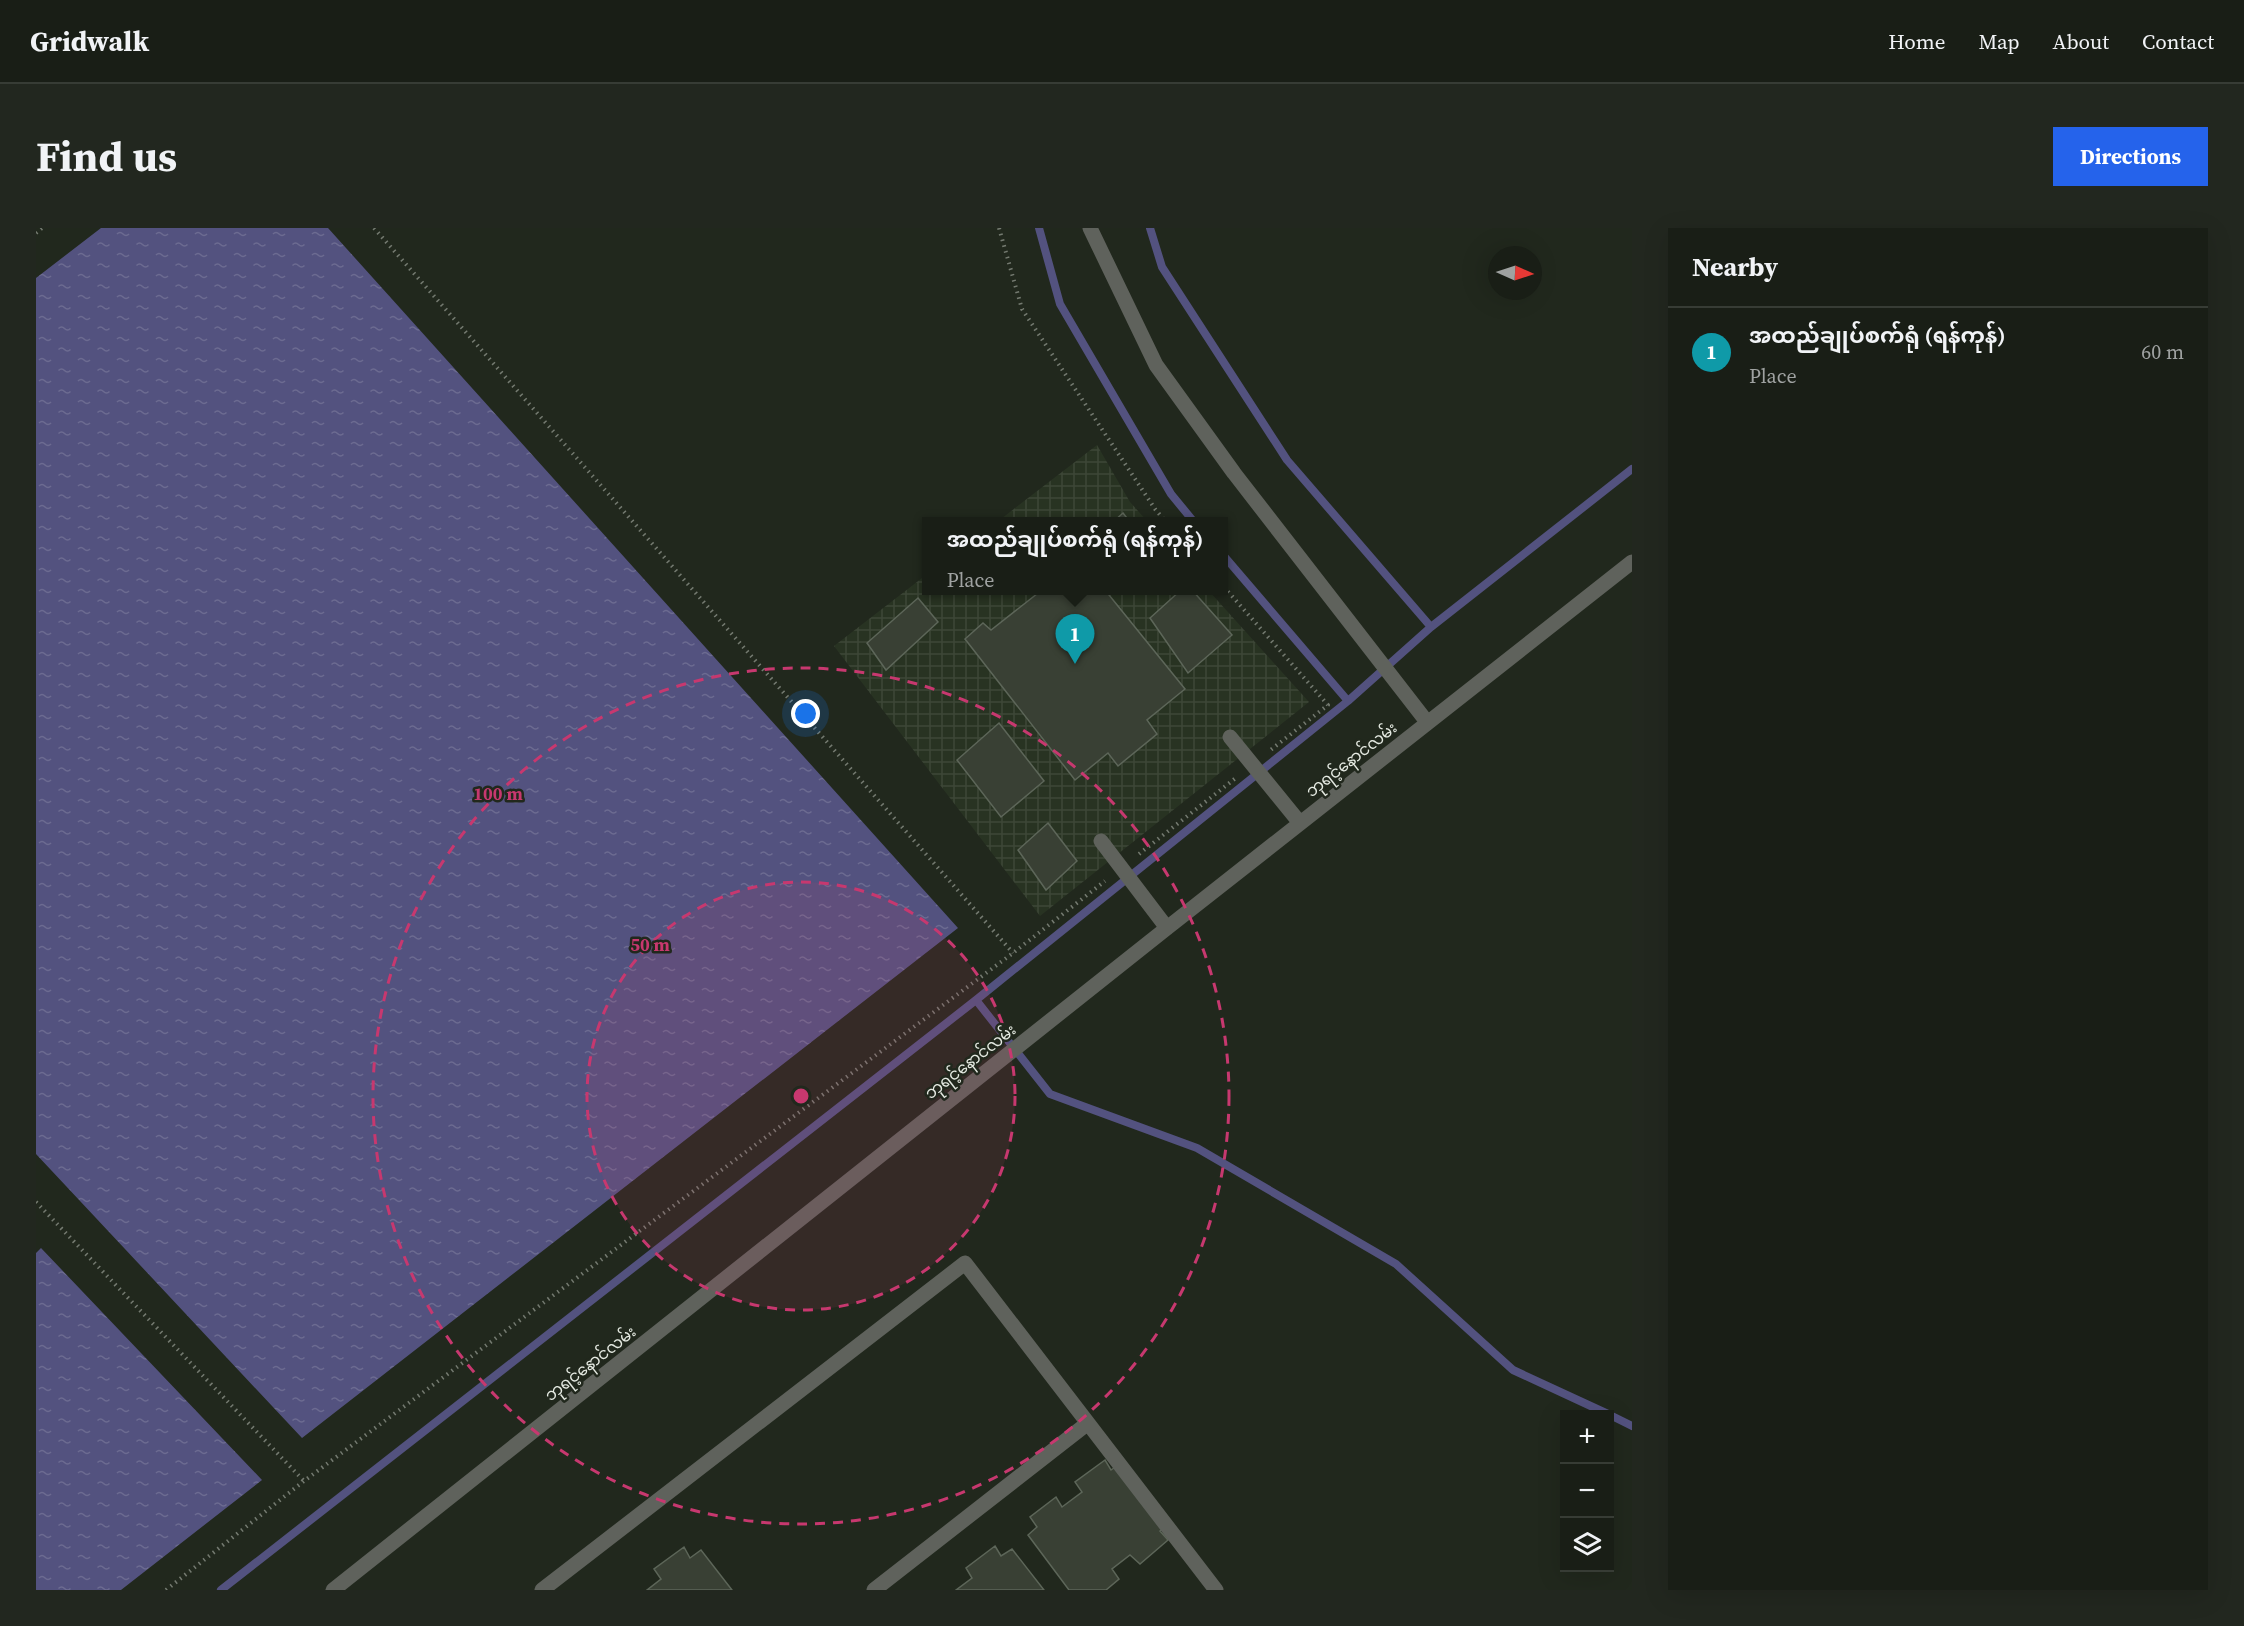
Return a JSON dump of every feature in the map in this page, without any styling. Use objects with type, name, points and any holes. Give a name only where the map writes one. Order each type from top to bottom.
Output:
[{"type":"street","points":[[1090,228],[1156,365],[1241,482],[1428,722]]},
{"type":"street","name":"ဘုရင့်နောင်လမ်း","points":[[333,1590],[1632,562]]},
{"type":"street","points":[[1230,737],[1300,823]]},
{"type":"street","points":[[1101,841],[1167,928]]},
{"type":"street","points":[[542,1590],[965,1263],[1216,1590]]},
{"type":"street","points":[[874,1590],[1088,1423]]},
{"type":"path","points":[[36,233],[42,228]]},
{"type":"path","points":[[374,228],[1013,953]]},
{"type":"path","points":[[999,228],[1022,309],[1162,517]]},
{"type":"path","points":[[1228,592],[1328,705],[1263,756]]},
{"type":"path","points":[[1134,859],[1245,771]]},
{"type":"path","points":[[166,1590],[304,1481],[1013,953],[1106,880]]},
{"type":"path","points":[[36,1202],[304,1481]]},
{"type":"shaded area","points":[[1097,445],[1130,502],[1143,517],[1003,517]]},
{"type":"shaded area","points":[[922,578],[922,595],[1213,595],[1309,702],[1040,916],[834,646]]},
{"type":"water","points":[[101,228],[328,228],[958,928],[302,1438],[36,1154],[36,278]]},
{"type":"water","points":[[41,1248],[262,1480],[121,1590],[36,1590],[36,1253]]},
{"type":"building","points":[[1036,595],[1109,595],[1185,689],[1147,720],[1157,734],[1118,766],[1108,753],[1075,780],[965,639],[983,623],[991,630]]},
{"type":"building","points":[[1175,595],[1196,595],[1232,635],[1188,673],[1150,618]]},
{"type":"building","points":[[918,598],[938,622],[886,670],[867,643]]},
{"type":"building","points":[[999,723],[1044,781],[1001,817],[957,760]]},
{"type":"building","points":[[1048,823],[1077,861],[1046,890],[1018,850]]},
{"type":"building","points":[[1105,1460],[1111,1470],[1121,1463],[1169,1524],[1160,1531],[1168,1540],[1140,1564],[1130,1555],[1112,1569],[1119,1579],[1106,1590],[1069,1590],[1028,1535],[1037,1527],[1030,1517],[1056,1497],[1062,1507],[1082,1492],[1075,1482]]},
{"type":"building","points":[[995,1546],[1001,1556],[1012,1549],[1044,1590],[956,1590],[972,1578],[966,1568]]},
{"type":"building","points":[[684,1547],[690,1558],[701,1550],[732,1590],[647,1590],[661,1579],[654,1569]]},
{"type":"waterway","points":[[1039,228],[1060,304],[1171,494],[1190,517]]},
{"type":"waterway","points":[[1150,228],[1162,267],[1287,460],[1431,627]]},
{"type":"waterway","points":[[221,1590],[976,1000],[1348,701],[1431,627],[1632,469]]},
{"type":"waterway","points":[[1228,561],[1348,701]]},
{"type":"waterway","points":[[976,1000],[1050,1094],[1197,1148],[1396,1264],[1513,1370],[1599,1410]]},
{"type":"waterway","points":[[1614,1417],[1632,1426]]},
{"type":"place","name":"အထည်ချုပ်စက်ရုံ (ရန်ကုန်)","points":[[1075,664]]}]
